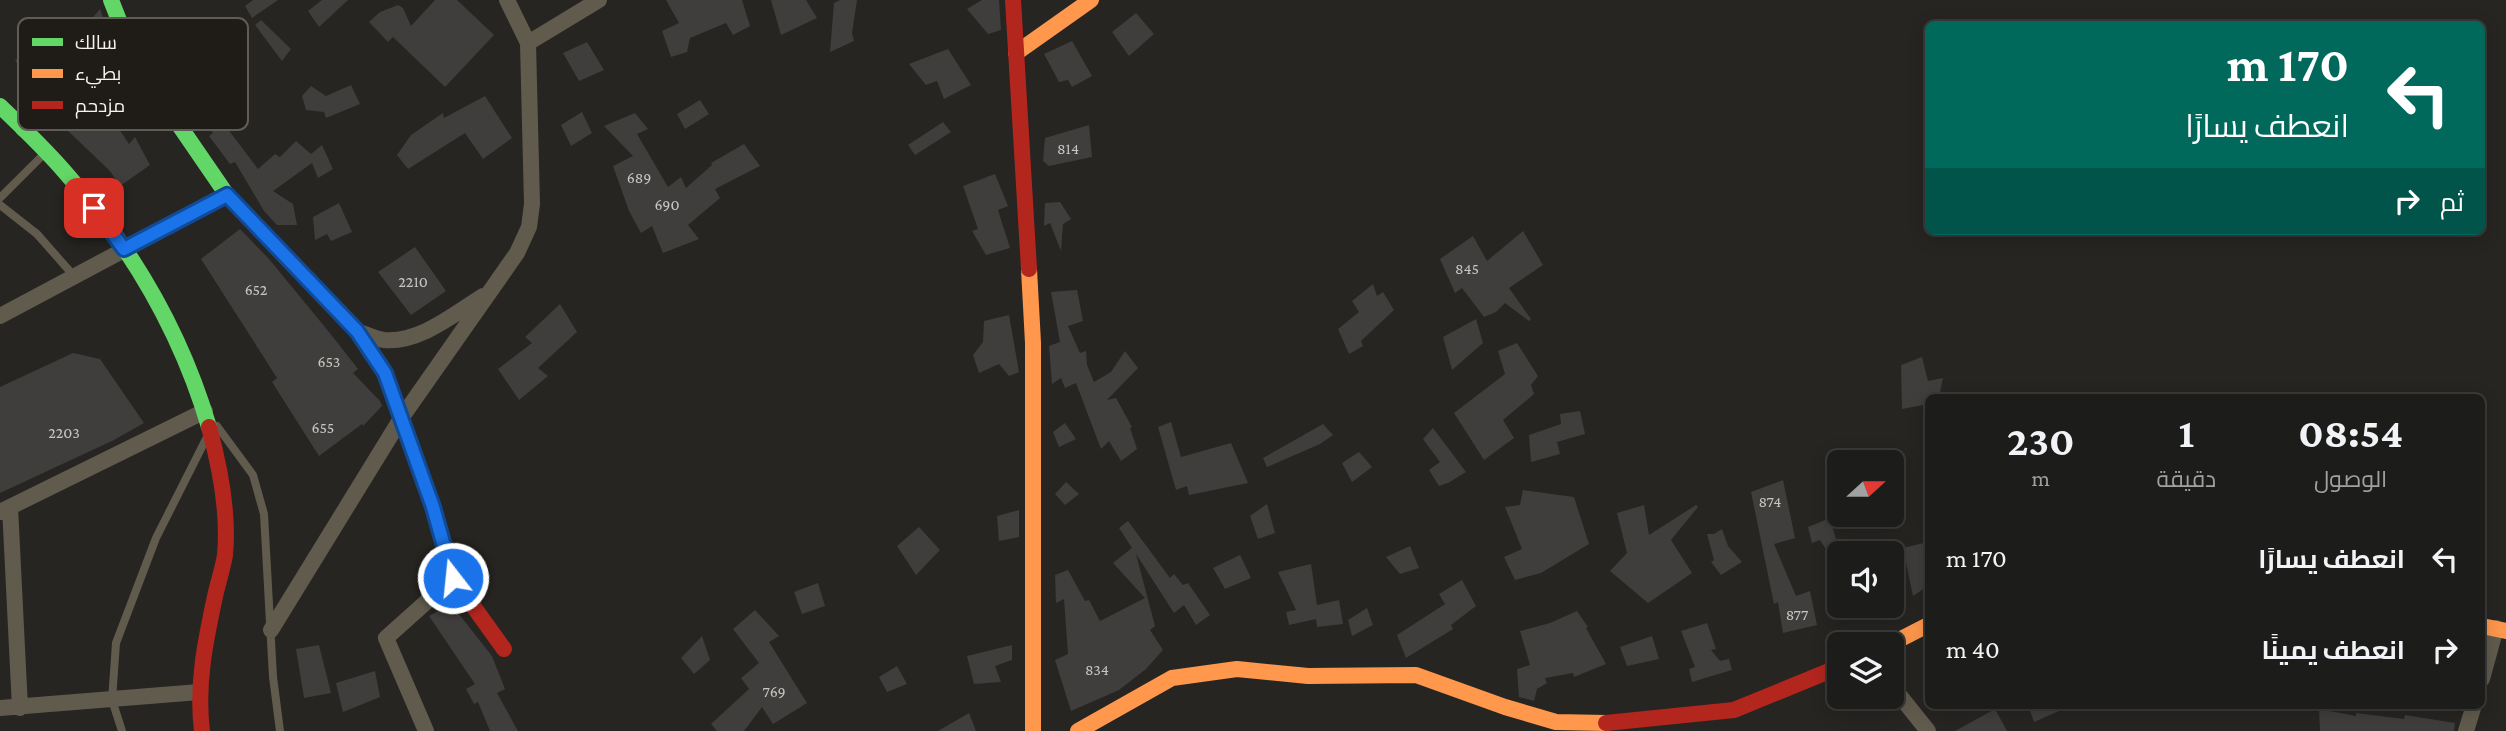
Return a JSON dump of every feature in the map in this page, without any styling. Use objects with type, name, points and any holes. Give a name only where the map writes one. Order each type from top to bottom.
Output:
[{"type":"street","points":[[111,0],[118,18]]},
{"type":"street","points":[[271,630],[402,417],[517,253],[529,227],[532,204],[528,43],[507,0]]},
{"type":"street","points":[[528,43],[599,0]]},
{"type":"street","points":[[1013,0],[1033,343],[1033,731]]},
{"type":"street","points":[[1016,53],[1091,0]]},
{"type":"street","points":[[0,106],[18,123]]},
{"type":"street","points":[[25,130],[108,224],[160,307],[205,411],[224,492],[225,550],[199,692],[197,708],[202,731]]},
{"type":"street","points":[[182,130],[227,195],[357,331],[385,373],[433,507],[453,578],[505,649]]},
{"type":"street","points":[[0,316],[227,195]]},
{"type":"street","points":[[357,331],[382,340],[402,340],[428,330],[491,291]]},
{"type":"street","points":[[20,708],[5,509],[205,411]]},
{"type":"street","points":[[426,731],[386,638],[453,578]]},
{"type":"street","points":[[1904,637],[1925,627]]},
{"type":"street","points":[[2485,667],[2495,629]]},
{"type":"street","points":[[1078,731],[1172,678],[1237,669],[1308,676],[1416,675],[1556,722],[1612,723],[1734,710],[1827,672]]},
{"type":"street","points":[[0,708],[199,692]]},
{"type":"street","points":[[1904,702],[1928,731]]},
{"type":"street","points":[[2466,731],[2473,709]]},
{"type":"lane","points":[[0,198],[46,152]]},
{"type":"lane","points":[[0,205],[37,234],[74,276]]},
{"type":"lane","points":[[205,411],[253,475],[264,514],[273,677],[280,731]]},
{"type":"lane","points":[[122,731],[112,700],[116,643],[156,538],[210,432]]},
{"type":"building","points":[[253,0],[278,0],[252,18],[245,6]]},
{"type":"building","points":[[322,0],[348,0],[319,27],[308,11]]},
{"type":"building","points":[[435,0],[457,0],[494,35],[445,87],[393,37],[388,42],[369,22],[380,12],[398,5],[403,8],[411,26]]},
{"type":"building","points":[[666,0],[742,0],[750,26],[733,35],[726,23],[690,38],[687,52],[671,57],[662,31],[679,23]]},
{"type":"building","points":[[771,0],[806,0],[817,18],[781,35]]},
{"type":"building","points":[[840,0],[857,0],[852,33],[854,41],[830,52],[834,3]]},
{"type":"building","points":[[982,0],[999,0],[1001,30],[988,34],[967,9]]},
{"type":"building","points":[[100,9],[103,18],[92,18]]},
{"type":"building","points":[[1136,13],[1154,34],[1129,56],[1112,32]]},
{"type":"building","points":[[261,20],[291,49],[282,61],[255,25]]},
{"type":"building","points":[[1072,41],[1092,76],[1072,87],[1068,80],[1059,82],[1044,54]]},
{"type":"building","points":[[587,42],[604,70],[579,81],[563,53]]},
{"type":"building","points":[[948,49],[971,85],[944,99],[937,81],[926,85],[909,64]]},
{"type":"building","points":[[351,85],[360,104],[326,118],[324,112],[306,110],[302,96],[311,86],[326,96]]},
{"type":"building","points":[[485,96],[512,138],[483,159],[465,133],[408,169],[397,155],[411,135],[443,113],[444,118]]},
{"type":"building","points":[[700,100],[709,114],[685,129],[677,114]]},
{"type":"building","points":[[582,112],[592,133],[571,146],[561,125]]},
{"type":"building","points":[[635,113],[648,129],[637,134],[668,187],[681,177],[686,188],[712,165],[711,163],[744,144],[760,166],[715,189],[720,198],[688,225],[699,239],[663,253],[652,226],[641,233],[629,211],[613,166],[633,156],[604,126]]},
{"type":"building","points":[[943,122],[951,132],[915,155],[908,145]]},
{"type":"building","points":[[1089,125],[1092,157],[1049,166],[1043,161],[1045,138]]},
{"type":"building","points":[[67,130],[120,130],[129,144],[135,137],[150,165],[120,186],[110,171]]},
{"type":"building","points":[[210,130],[229,130],[258,169],[275,154],[280,157],[296,141],[311,154],[322,145],[333,169],[318,178],[312,163],[273,191],[293,204],[297,225],[277,225],[264,211],[235,162],[230,164],[209,136],[213,133]]},
{"type":"building","points":[[995,174],[1008,206],[998,210],[1010,248],[986,255],[972,231],[978,229],[963,186]]},
{"type":"building","points":[[1060,202],[1071,219],[1063,224],[1061,251],[1050,223],[1044,226],[1045,203]]},
{"type":"building","points":[[339,203],[352,232],[331,241],[327,234],[315,240],[313,217]]},
{"type":"building","points":[[240,229],[269,259],[329,332],[358,369],[353,373],[382,406],[363,426],[362,424],[319,456],[272,382],[277,378],[201,259]]},
{"type":"building","points":[[1523,231],[1543,265],[1509,288],[1531,319],[1529,321],[1505,303],[1496,312],[1484,317],[1462,288],[1455,293],[1440,259],[1473,236],[1487,261]]},
{"type":"building","points":[[415,247],[446,291],[411,315],[378,272]]},
{"type":"building","points":[[1373,284],[1377,296],[1383,292],[1394,310],[1361,341],[1363,346],[1349,354],[1338,329],[1359,312],[1352,301]]},
{"type":"building","points":[[1077,290],[1083,321],[1068,326],[1080,353],[1086,351],[1087,365],[1094,382],[1111,372],[1125,351],[1138,368],[1107,400],[1116,398],[1132,427],[1130,428],[1137,449],[1121,461],[1109,441],[1101,449],[1076,383],[1065,388],[1061,378],[1052,384],[1049,346],[1060,342],[1051,292]]},
{"type":"building","points":[[560,304],[577,332],[538,368],[548,376],[519,400],[498,369],[532,343],[525,337]]},
{"type":"building","points":[[1009,315],[1019,372],[1009,376],[999,364],[979,373],[973,355],[983,342],[984,321]]},
{"type":"building","points":[[1476,319],[1483,343],[1452,370],[1443,337]]},
{"type":"building","points":[[1517,343],[1538,376],[1531,385],[1534,394],[1503,420],[1514,438],[1484,460],[1454,413],[1505,374],[1498,351]]},
{"type":"building","points":[[73,353],[100,359],[144,423],[114,440],[0,493],[0,387]]},
{"type":"building","points":[[1922,357],[1928,381],[1943,378],[1940,394],[1925,394],[1925,405],[1902,409],[1901,365]]},
{"type":"building","points":[[1580,411],[1585,434],[1557,442],[1560,454],[1531,462],[1529,435],[1561,424],[1560,414]]},
{"type":"building","points":[[1171,422],[1181,457],[1231,443],[1248,483],[1189,495],[1187,486],[1176,490],[1158,427]]},
{"type":"building","points":[[1065,423],[1076,439],[1059,447],[1053,432]]},
{"type":"building","points":[[1323,424],[1333,435],[1320,444],[1267,467],[1263,458]]},
{"type":"building","points":[[1433,428],[1466,472],[1439,486],[1429,470],[1440,462],[1423,439]]},
{"type":"building","points":[[1359,452],[1372,467],[1352,482],[1342,463]]},
{"type":"building","points":[[1783,480],[1795,538],[1774,544],[1796,596],[1810,591],[1817,625],[1783,633],[1778,602],[1774,604],[1751,492]]},
{"type":"building","points":[[1066,482],[1079,494],[1065,505],[1055,494]]},
{"type":"building","points":[[1523,490],[1574,497],[1589,544],[1541,573],[1515,580],[1504,557],[1522,549],[1505,507],[1520,505]]},
{"type":"building","points":[[1267,504],[1275,533],[1258,539],[1250,516]]},
{"type":"building","points":[[1644,505],[1649,535],[1696,505],[1698,507],[1671,540],[1692,573],[1648,603],[1610,571],[1627,553],[1617,513]]},
{"type":"building","points":[[1019,510],[1019,537],[999,541],[997,516]]},
{"type":"building","points":[[1827,519],[1827,527],[1833,527],[1836,541],[1827,541],[1827,551],[1820,540],[1812,543],[1808,527]]},
{"type":"building","points":[[1128,521],[1170,578],[1174,574],[1183,585],[1188,583],[1210,615],[1196,625],[1184,605],[1174,613],[1136,554],[1155,626],[1150,630],[1163,650],[1146,669],[1119,690],[1071,711],[1055,660],[1068,654],[1064,599],[1056,603],[1055,575],[1068,570],[1100,621],[1145,598],[1113,563],[1132,548],[1119,528]]},
{"type":"building","points":[[919,527],[940,550],[916,575],[897,546]]},
{"type":"building","points":[[1722,529],[1728,546],[1742,562],[1721,575],[1711,562],[1714,560],[1707,534],[1714,534]]},
{"type":"building","points":[[1925,543],[1925,588],[1913,596],[1904,548]]},
{"type":"building","points":[[1410,546],[1419,568],[1400,574],[1386,557]]},
{"type":"building","points":[[1240,555],[1251,578],[1225,589],[1213,568]]},
{"type":"building","points":[[1311,564],[1317,605],[1339,600],[1343,624],[1317,627],[1316,619],[1289,625],[1286,612],[1296,610],[1278,572]]},
{"type":"building","points":[[1462,580],[1476,606],[1451,625],[1453,629],[1406,658],[1397,635],[1445,604],[1439,594]]},
{"type":"building","points":[[818,583],[825,606],[802,614],[794,592]]},
{"type":"building","points":[[451,604],[492,656],[505,689],[497,693],[518,731],[490,731],[478,702],[474,704],[466,689],[475,684],[429,616]]},
{"type":"building","points":[[1367,608],[1373,625],[1352,636],[1348,620]]},
{"type":"building","points":[[755,610],[779,636],[769,642],[807,703],[773,724],[762,707],[744,731],[717,731],[711,724],[749,689],[741,678],[759,663],[733,629]]},
{"type":"building","points":[[1577,611],[1606,664],[1574,677],[1573,673],[1545,678],[1547,683],[1537,689],[1534,701],[1519,697],[1517,669],[1530,665],[1520,631],[1550,623]]},
{"type":"building","points":[[1707,623],[1716,649],[1711,650],[1720,661],[1729,659],[1732,670],[1692,682],[1689,669],[1695,667],[1681,631]]},
{"type":"building","points":[[702,636],[710,660],[694,674],[681,658]]},
{"type":"building","points":[[1652,636],[1659,659],[1627,666],[1620,647]]},
{"type":"building","points":[[319,645],[331,693],[304,698],[296,649]]},
{"type":"building","points":[[1012,645],[1012,660],[995,666],[1001,682],[974,684],[967,656]]},
{"type":"building","points":[[897,666],[907,684],[887,692],[879,677]]},
{"type":"building","points":[[375,671],[380,697],[343,712],[336,683]]},
{"type":"building","points":[[1995,709],[2007,731],[1955,731]]},
{"type":"building","points":[[2029,709],[2064,709],[2034,722]]},
{"type":"building","points":[[2319,709],[2356,716],[2356,713],[2404,719],[2405,715],[2455,723],[2454,731],[2320,731]]},
{"type":"building","points":[[969,713],[976,731],[938,731]]},
{"type":"traffic: fast","points":[[111,0],[118,18]]},
{"type":"traffic: fast","points":[[0,106],[18,124]]},
{"type":"traffic: fast","points":[[25,130],[88,199],[132,259],[184,357],[209,427]]},
{"type":"traffic: fast","points":[[182,130],[227,195],[357,331],[385,373],[418,466]]},
{"type":"traffic: slow","points":[[1016,53],[1091,0]]},
{"type":"traffic: slow","points":[[1029,269],[1033,343],[1033,731]]},
{"type":"traffic: slow","points":[[1904,637],[1925,627]]},
{"type":"traffic: slow","points":[[2485,627],[2506,631]]},
{"type":"traffic: slow","points":[[1078,731],[1172,678],[1237,669],[1308,676],[1416,675],[1556,722],[1606,723]]},
{"type":"traffic: jam","points":[[1013,0],[1029,269]]},
{"type":"traffic: jam","points":[[202,731],[200,695],[203,661],[226,539],[223,490],[209,427]]},
{"type":"traffic: jam","points":[[418,466],[453,578],[504,649]]},
{"type":"traffic: jam","points":[[1606,723],[1734,710],[1827,672]]},
{"type":"route","points":[[94,208],[124,249],[227,195],[357,331],[385,373],[433,507],[453,578]]}]
